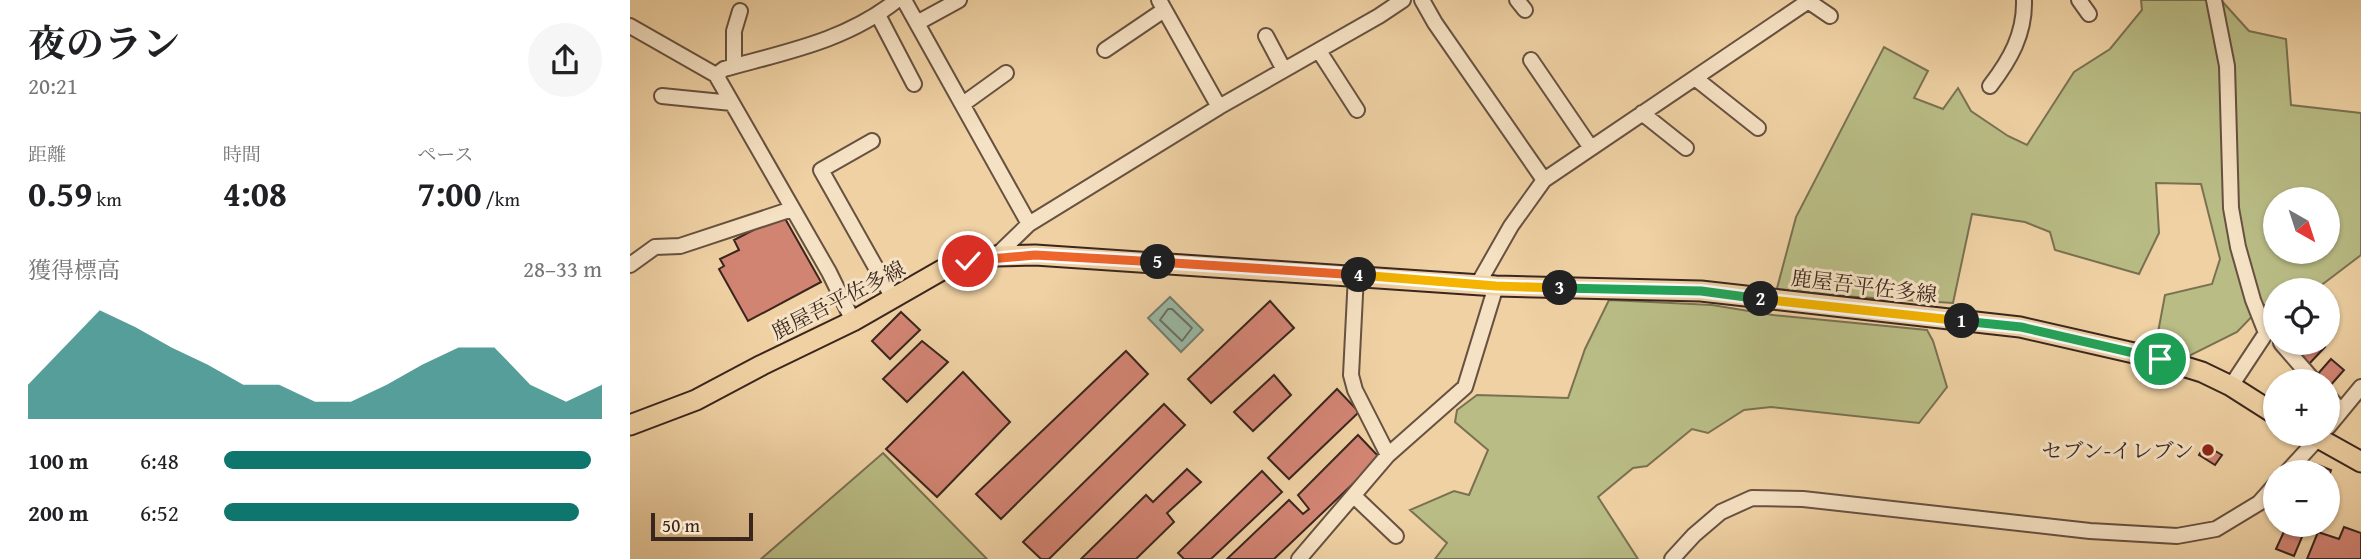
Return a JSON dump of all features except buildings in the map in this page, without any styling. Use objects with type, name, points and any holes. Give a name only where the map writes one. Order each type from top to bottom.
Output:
[{"type":"main road","name":"鹿屋吾平佐多線","points":[[630,425],[696,400],[853,321],[942,270],[968,261],[996,256],[1059,256],[1487,285],[1701,291],[2021,327],[2160,359],[2202,372],[2263,406]]},
{"type":"main road","points":[[2338,446],[2361,462]]},
{"type":"street","points":[[716,75],[734,66],[824,41],[877,15],[897,0]]},
{"type":"street","points":[[904,0],[1029,224]]},
{"type":"street","points":[[917,23],[959,0]]},
{"type":"street","points":[[996,256],[1029,224],[1219,107],[1403,0]]},
{"type":"street","points":[[1422,0],[1435,23],[1544,180]]},
{"type":"street","points":[[1298,559],[1388,455],[1465,387],[1487,285],[1511,226],[1544,180],[1809,0],[1830,16]]},
{"type":"street","points":[[1990,86],[2011,58],[2025,17],[2024,0]]},
{"type":"street","points":[[2079,0],[2089,14]]},
{"type":"street","points":[[2214,0],[2227,66],[2231,208],[2242,261],[2263,315]]},
{"type":"street","points":[[1105,50],[1162,5],[1219,107]]},
{"type":"street","points":[[734,66],[734,31],[740,11]]},
{"type":"street","points":[[877,15],[914,84]]},
{"type":"street","points":[[630,26],[716,75],[853,321]]},
{"type":"street","points":[[1266,36],[1284,70]]},
{"type":"street","points":[[1319,51],[1357,110]]},
{"type":"street","points":[[1531,60],[1591,148]]},
{"type":"street","points":[[962,104],[1006,73]]},
{"type":"street","points":[[1695,78],[1758,128]]},
{"type":"street","points":[[662,96],[732,103]]},
{"type":"street","points":[[1642,113],[1686,148]]},
{"type":"street","points":[[872,141],[821,170],[893,298]]},
{"type":"street","points":[[630,265],[655,247],[680,246],[792,209]]},
{"type":"street","points":[[1356,275],[1351,375],[1355,390],[1388,455]]},
{"type":"street","points":[[2231,386],[2263,345]]},
{"type":"street","points":[[2291,355],[2304,369]]},
{"type":"street","points":[[2341,411],[2361,387]]},
{"type":"street","points":[[2297,460],[2309,446]]},
{"type":"street","points":[[1354,496],[1396,536]]},
{"type":"street","points":[[1672,559],[1721,512],[1752,498],[1803,499],[2090,531],[2177,536],[2216,529],[2263,498]]},
{"type":"green space","points":[[2141,0],[2221,0],[2249,31],[2286,39],[2291,105],[2361,113],[2361,255],[2331,278],[2263,278],[2263,305],[2237,332],[2185,358],[2156,343],[2165,295],[2212,284],[2220,259],[2201,184],[2156,183],[2159,233],[2139,274],[2055,250],[2050,232],[2025,222],[1972,214],[1953,303],[1776,292],[1796,217],[1884,47],[1928,71],[1914,98],[1943,109],[1958,88],[1971,111],[2008,136],[2027,145],[2074,72],[2110,49],[2142,10]]},
{"type":"green space","points":[[1609,300],[1712,305],[1773,315],[1927,330],[1947,387],[1919,423],[1771,407],[1744,410],[1708,433],[1692,429],[1647,466],[1633,468],[1598,497],[1638,559],[1435,559],[1447,543],[1410,510],[1454,491],[1469,495],[1488,450],[1455,422],[1457,410],[1477,395],[1568,398],[1585,349]]},
{"type":"green space","points":[[883,453],[987,559],[761,559]]},
{"type":"water","points":[[1170,297],[1203,330],[1181,352],[1148,318]]},
{"type":"place","name":"セブン-イレブン","points":[[2208,450]]},
{"type":"route","points":[[968,261],[996,256],[1035,255],[1496,286],[1701,291],[2021,327],[2160,359]]}]
